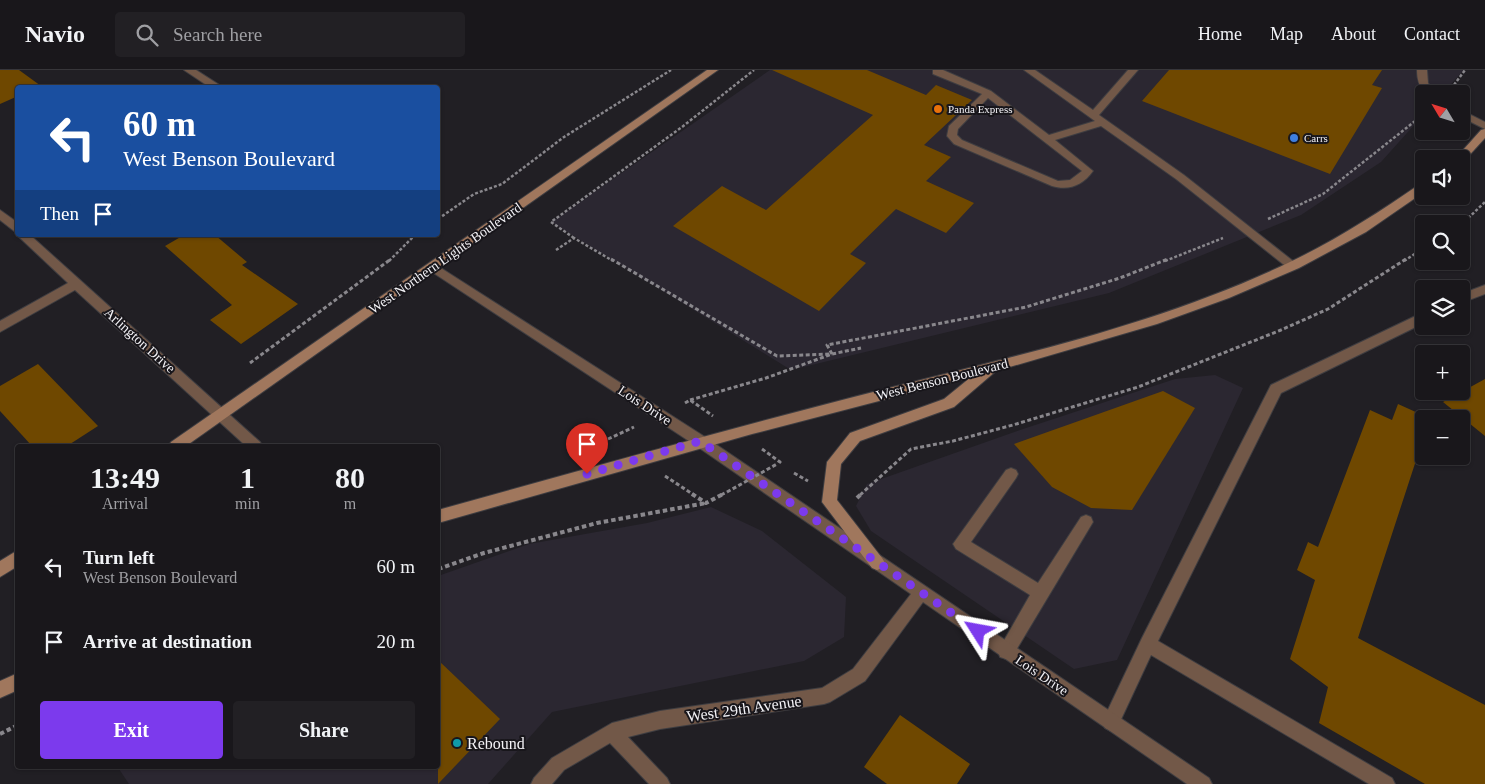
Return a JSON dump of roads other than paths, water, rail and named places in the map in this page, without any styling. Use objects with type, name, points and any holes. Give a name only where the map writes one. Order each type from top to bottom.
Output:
[{"type":"main road","name":"West Northern Lights Boulevard","points":[[179,444],[713,70]]},
{"type":"main road","points":[[1468,150],[1485,132]]},
{"type":"main road","name":"West Benson Boulevard","points":[[440,516],[700,441],[994,366],[1139,326],[1207,302],[1292,265],[1346,237],[1415,192]]},
{"type":"main road","points":[[877,563],[829,502],[834,462],[855,437],[949,403],[994,366]]},
{"type":"main road","points":[[0,570],[15,560]]},
{"type":"main road","points":[[0,690],[15,682]]},
{"type":"street","points":[[189,70],[214,85]]},
{"type":"street","points":[[938,70],[936,72],[988,93],[1088,171],[1074,184],[1056,184],[958,142],[952,136],[952,128],[988,93]]},
{"type":"street","points":[[1029,70],[1180,177],[1292,265]]},
{"type":"street","points":[[1048,139],[1098,119],[1133,70]]},
{"type":"street","points":[[1422,70],[1421,75],[1424,85]]},
{"type":"street","points":[[0,214],[15,227]]},
{"type":"street","name":"Arlington Drive","points":[[25,237],[253,444]]},
{"type":"street","name":"Lois Drive","points":[[433,267],[700,441],[1203,784]]},
{"type":"street","points":[[0,327],[77,283]]},
{"type":"street","points":[[1470,296],[1485,288]]},
{"type":"street","points":[[1111,722],[1276,389],[1415,321]]},
{"type":"street","points":[[1011,474],[961,544],[1040,593]]},
{"type":"street","points":[[1006,651],[1040,593],[1086,522]]},
{"type":"street","name":"West 29th Avenue","points":[[540,784],[558,764],[612,732],[660,720],[824,696],[859,675],[921,593]]},
{"type":"street","points":[[1148,644],[1386,784]]},
{"type":"street","points":[[612,732],[661,784]]},
{"type":"lane","points":[[1470,118],[1485,126]]},
{"type":"place","name":"Panda Express","points":[[938,109]]},
{"type":"place","name":"Carrs","points":[[1294,138]]},
{"type":"place","name":"Rebound","points":[[457,743]]}]
